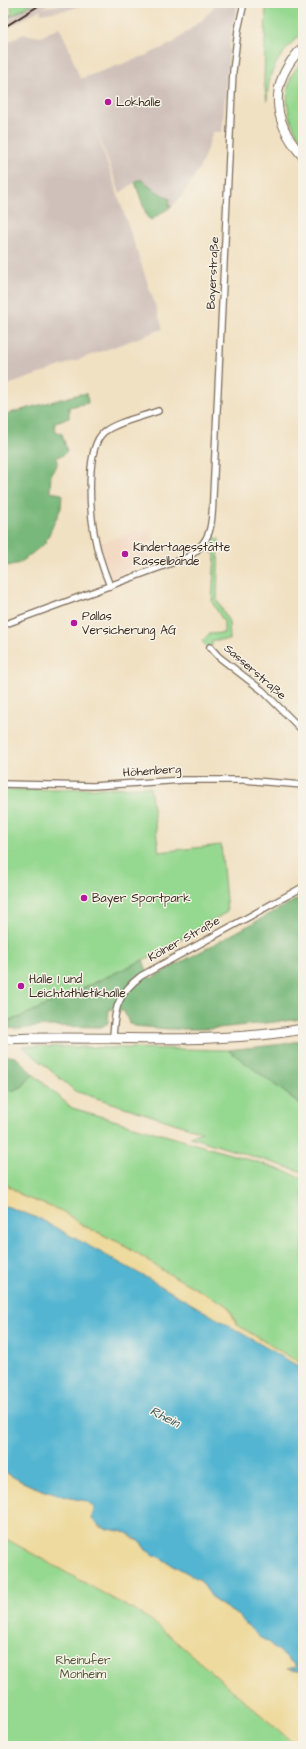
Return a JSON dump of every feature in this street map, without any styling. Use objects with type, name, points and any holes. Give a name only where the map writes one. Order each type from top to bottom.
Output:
[{"type":"main road","points":[[303,47],[291,60],[285,70],[280,83],[278,106],[283,127],[288,138],[303,157]]},
{"type":"main road","points":[[3,1039],[51,1038],[185,1040],[226,1038],[303,1029]]},
{"type":"street","name":"Bayerstraße","points":[[110,586],[188,557],[204,543],[209,535],[212,524],[233,71],[235,47],[244,3]]},
{"type":"street","points":[[3,625],[110,586],[94,532],[91,460],[94,446],[105,432],[113,427],[158,411]]},
{"type":"street","name":"Sasserstraße","points":[[210,647],[219,657],[263,692],[303,732]]},
{"type":"street","name":"Höhenberg","points":[[3,784],[93,786],[183,780],[244,780],[303,785]]},
{"type":"street","name":"Kölner Straße","points":[[113,1039],[116,1010],[119,1000],[130,984],[141,976],[303,887]]},
{"type":"shaded area","points":[[33,3],[50,3],[42,8],[68,3],[88,3],[65,11],[41,14],[40,9],[3,31],[3,21]]},
{"type":"shaded area","points":[[217,3],[238,3],[231,32],[222,132],[213,132],[201,165],[181,198],[172,206],[169,206],[170,199],[138,180],[120,193],[92,118],[163,329],[3,387],[3,45],[23,34],[41,37],[59,27],[67,43],[80,79],[147,55],[173,43],[202,20]]},
{"type":"shaded area","name":"Kindertagesstätte Rasselbande","points":[[150,528],[154,540],[147,543],[148,546],[145,548],[150,561],[110,578],[99,544],[139,530],[140,532]]},
{"type":"green space","points":[[7,3],[33,3],[3,21],[3,15],[12,15],[11,7]]},
{"type":"green space","points":[[266,3],[303,3],[303,31],[282,54],[277,62],[270,79],[267,101],[264,83]]},
{"type":"green space","points":[[301,63],[303,72],[303,143],[294,128],[287,102],[289,84],[292,75]]},
{"type":"green space","points":[[138,180],[143,180],[152,188],[170,199],[169,206],[172,206],[151,220],[147,217],[135,182]]},
{"type":"green space","points":[[80,394],[87,394],[88,403],[69,407],[69,418],[55,422],[55,431],[62,434],[67,451],[62,456],[57,457],[57,465],[51,473],[50,492],[62,494],[61,508],[45,543],[20,563],[3,567],[3,415]]},
{"type":"green space","points":[[215,538],[219,539],[217,600],[229,622],[230,640],[213,640],[212,646],[208,648],[202,641],[209,634],[224,633],[224,622],[212,602],[215,554],[206,550]]},
{"type":"green space","name":"Bayer Sportpark","points":[[150,787],[159,852],[221,845],[227,912],[171,944],[171,947],[18,1018],[3,1021],[3,790]]},
{"type":"green space","points":[[303,896],[303,1019],[209,1029],[168,1029],[135,1026],[129,1023],[124,1011],[109,1009],[108,1023],[101,1027],[43,1026],[20,1029],[3,1028],[3,1022],[18,1018],[143,960],[150,979]]},
{"type":"green space","points":[[303,1040],[303,1106],[228,1050],[284,1044]]},
{"type":"green space","points":[[22,1046],[228,1050],[303,1106],[303,1172],[190,1137],[202,1132],[75,1091]]},
{"type":"green space","points":[[3,1055],[16,1057],[33,1074],[22,1087],[11,1091],[3,1084]]},
{"type":"green space","points":[[33,1074],[72,1108],[264,1164],[303,1178],[303,1365],[237,1325],[228,1306],[162,1270],[120,1243],[84,1226],[62,1211],[24,1197],[3,1182],[3,1084],[12,1091],[22,1087]]},
{"type":"green space","name":"Rheinufer Monheim","points":[[3,1534],[92,1573],[244,1689],[297,1746],[3,1746]]},
{"type":"sand","points":[[3,1182],[24,1197],[62,1211],[84,1226],[120,1243],[162,1270],[228,1306],[237,1325],[303,1365],[303,1369],[40,1219],[3,1205]]},
{"type":"sand","points":[[3,1470],[11,1476],[31,1486],[67,1497],[87,1500],[94,1508],[99,1527],[128,1533],[133,1539],[140,1541],[146,1550],[200,1580],[214,1600],[237,1615],[259,1636],[297,1667],[289,1669],[303,1672],[303,1746],[297,1746],[151,1620],[3,1537]]},
{"type":"water","name":"Rhein","points":[[3,1205],[40,1219],[149,1279],[303,1369],[303,1672],[287,1669],[297,1667],[268,1642],[259,1637],[237,1615],[214,1600],[200,1580],[146,1550],[140,1541],[129,1534],[105,1528],[97,1523],[92,1519],[94,1508],[87,1501],[67,1497],[31,1486],[11,1476],[3,1470]]},
{"type":"railway","points":[[3,28],[43,3]]},
{"type":"place","name":"Lokhalle","points":[[108,102]]},
{"type":"place","name":"Kindertagesstätte Rasselbande","points":[[125,554]]},
{"type":"place","name":"Pallas Versicherung AG","points":[[74,623]]},
{"type":"place","name":"Bayer Sportpark","points":[[84,898]]},
{"type":"place","name":"Halle 1 und Leichtathletikhalle","points":[[21,986]]}]
